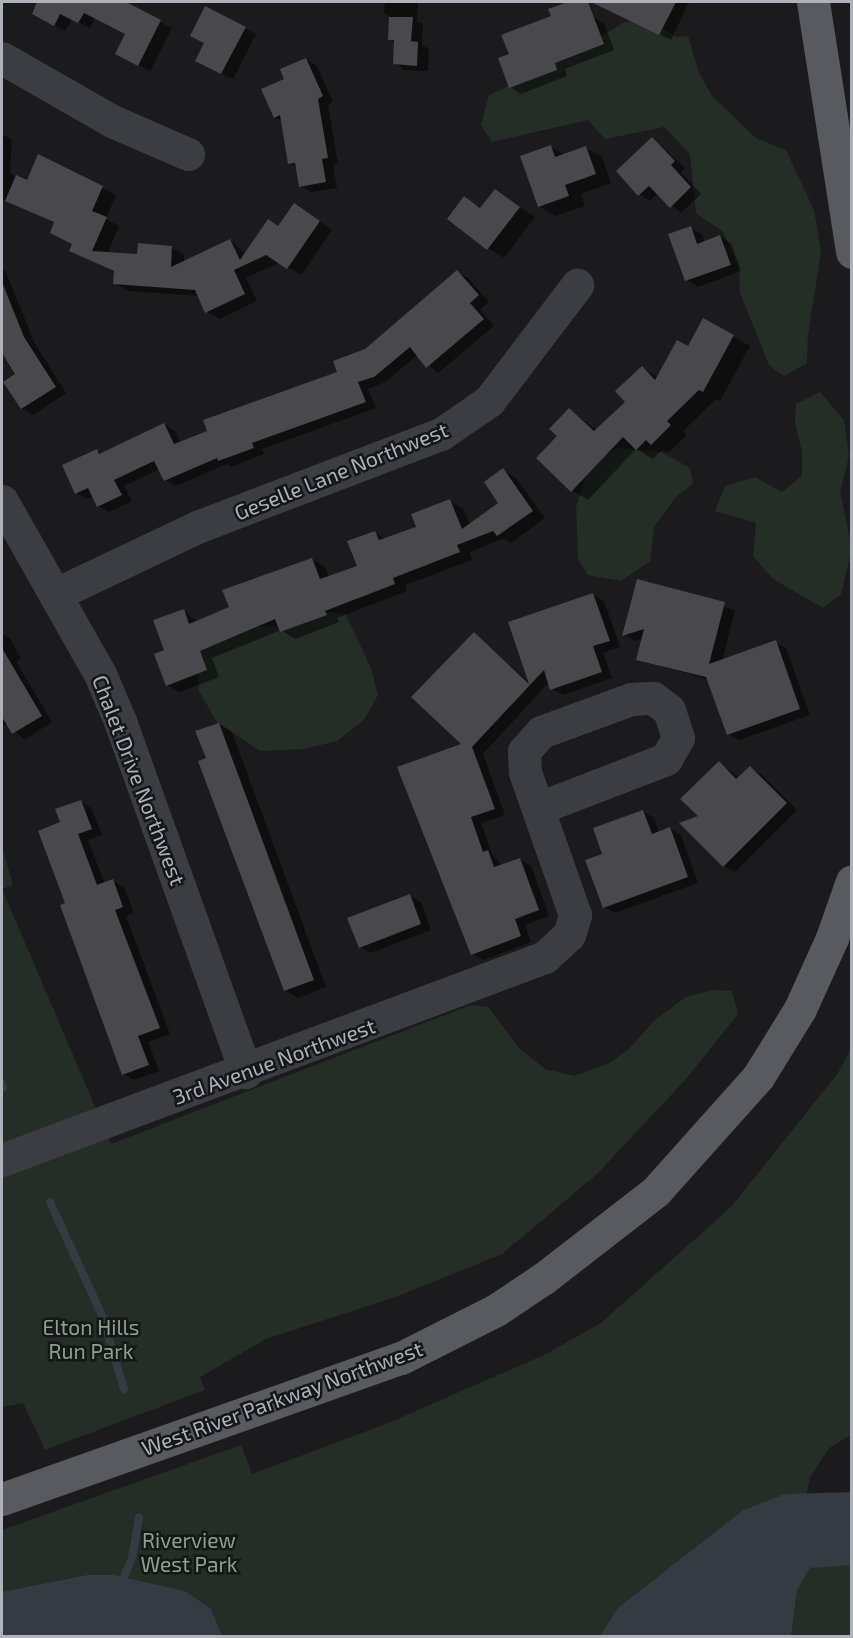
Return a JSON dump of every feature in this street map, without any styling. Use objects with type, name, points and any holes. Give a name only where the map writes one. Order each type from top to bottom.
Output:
[{"type":"main road","points":[[813,2],[852,252]]},
{"type":"main road","name":"West River Parkway Northwest","points":[[2,1499],[401,1358],[496,1310],[544,1278],[656,1191],[758,1077],[801,1009],[832,938],[852,882]]},
{"type":"street","points":[[2,58],[112,121],[188,154]]},
{"type":"street","name":"Geselle Lane Northwest","points":[[56,594],[176,536],[441,434],[489,400],[577,285]]},
{"type":"street","name":"Chalet Drive Northwest","points":[[2,501],[56,594],[120,721],[246,1072]]},
{"type":"street","points":[[653,698],[669,710],[678,738],[666,759],[539,808],[522,758],[534,736],[631,699],[653,698]]},
{"type":"street","name":"3rd Avenue Northwest","points":[[2,1160],[246,1072],[545,957],[569,935],[575,915],[539,808]]},
{"type":"green space","points":[[625,22],[654,22],[676,37],[688,36],[699,73],[712,96],[756,138],[786,150],[814,210],[821,252],[808,335],[807,363],[784,376],[769,365],[740,293],[739,267],[723,232],[696,213],[690,154],[664,127],[605,139],[588,120],[492,142],[481,125],[489,95],[541,71]]},
{"type":"green space","points":[[820,392],[844,420],[849,456],[840,493],[852,548],[841,594],[823,608],[773,579],[753,556],[756,523],[715,511],[725,486],[755,477],[782,492],[802,476],[802,452],[795,423],[796,404]]},
{"type":"green space","points":[[619,448],[661,452],[690,468],[693,483],[675,498],[654,527],[650,561],[621,581],[588,575],[578,560],[576,506],[592,459]]},
{"type":"green space","points":[[320,612],[345,613],[371,668],[378,695],[364,720],[337,741],[304,749],[260,751],[217,722],[199,691],[197,657],[208,633],[232,621],[257,627],[295,625]]},
{"type":"green space","points":[[2,847],[13,885],[2,889]]},
{"type":"green space","name":"Elton Hills Run Park","points":[[2,889],[111,1144],[471,1005],[488,1007],[519,1048],[545,1069],[574,1076],[609,1063],[629,1049],[655,1020],[686,997],[713,990],[732,991],[738,1014],[686,1079],[597,1174],[502,1254],[398,1296],[266,1339],[200,1377],[205,1390],[45,1450],[23,1403],[2,1407]]},
{"type":"green space","name":"Riverview West Park","points":[[851,1048],[851,1435],[829,1448],[810,1478],[804,1505],[609,1636],[2,1636],[2,1530],[241,1445],[252,1474],[386,1424],[546,1354],[601,1323],[731,1207],[838,1073]]},
{"type":"green space","points":[[851,1564],[851,1636],[780,1636],[782,1613],[810,1568]]},
{"type":"shaded area","points":[[851,1492],[851,1565],[810,1568],[797,1590],[791,1636],[600,1636],[618,1608],[742,1511],[785,1494]]},
{"type":"shaded area","points":[[88,1575],[113,1575],[185,1591],[211,1609],[222,1636],[2,1636],[2,1592]]},
{"type":"building","points":[[37,2],[126,2],[161,20],[138,66],[115,54],[125,34],[84,13],[78,23],[60,14],[54,26],[32,14]]},
{"type":"building","points":[[568,2],[588,2],[604,44],[555,63],[557,70],[509,88],[498,58],[509,54],[501,35],[551,16],[548,9]]},
{"type":"building","points":[[591,2],[676,2],[659,35]]},
{"type":"building","points":[[205,6],[246,27],[221,74],[195,61],[204,43],[190,36]]},
{"type":"building","points":[[389,17],[413,17],[411,41],[418,42],[417,66],[393,64],[394,40],[388,40]]},
{"type":"building","points":[[306,58],[323,96],[318,99],[328,158],[322,159],[326,182],[299,187],[295,163],[288,164],[280,115],[274,118],[261,89],[284,79],[280,69]]},
{"type":"building","points":[[652,137],[675,161],[671,165],[691,187],[670,208],[649,186],[638,196],[616,171]]},
{"type":"building","points":[[551,145],[555,157],[586,146],[596,174],[565,185],[569,196],[538,207],[520,156]]},
{"type":"building","points":[[38,154],[103,186],[92,211],[107,217],[92,251],[137,254],[138,243],[172,246],[171,267],[230,239],[240,260],[268,219],[278,226],[294,203],[320,221],[287,269],[266,255],[234,270],[245,294],[205,313],[195,290],[113,284],[114,271],[69,251],[72,244],[50,233],[54,222],[5,201],[16,175],[27,180]]},
{"type":"building","points":[[495,189],[520,207],[487,250],[447,219],[464,196],[480,208]]},
{"type":"building","points":[[691,226],[697,244],[720,235],[731,265],[685,281],[668,234]]},
{"type":"building","points":[[457,270],[479,295],[470,303],[484,319],[426,368],[410,347],[374,377],[358,382],[366,402],[252,443],[254,448],[218,461],[217,458],[164,481],[154,461],[114,480],[122,495],[97,507],[88,488],[75,494],[62,465],[97,449],[99,454],[164,423],[174,444],[207,431],[203,420],[337,372],[333,361],[365,349]]},
{"type":"building","points":[[2,282],[24,337],[56,387],[21,409],[3,382],[15,374],[2,353]]},
{"type":"building","points":[[703,318],[734,335],[703,392],[699,390],[667,421],[671,425],[651,445],[646,440],[636,450],[623,437],[571,492],[536,458],[557,436],[549,429],[569,408],[594,431],[625,402],[615,391],[642,366],[655,380],[677,340],[688,346]]},
{"type":"building","points":[[503,468],[533,511],[497,536],[493,531],[457,545],[460,552],[393,578],[395,584],[325,611],[327,615],[280,632],[275,619],[200,651],[207,670],[166,686],[154,654],[164,650],[153,620],[184,609],[189,624],[229,607],[222,590],[312,558],[320,579],[357,566],[347,541],[375,531],[379,540],[416,527],[411,514],[450,499],[462,529],[498,503],[484,482]]},
{"type":"building","points":[[637,579],[725,602],[709,664],[776,640],[800,709],[727,735],[706,677],[636,660],[644,629],[622,636]]},
{"type":"building","points":[[593,593],[610,641],[593,646],[602,672],[550,690],[544,670],[472,747],[495,809],[471,817],[483,852],[488,850],[494,867],[520,858],[539,910],[515,919],[521,936],[471,955],[397,767],[461,744],[411,697],[474,632],[529,684],[508,622]]},
{"type":"building","points":[[2,648],[42,716],[12,734],[2,717]]},
{"type":"building","points":[[219,723],[314,980],[284,991],[198,761],[206,758],[195,731]]},
{"type":"building","points":[[719,761],[736,779],[750,766],[787,803],[723,867],[679,823],[698,816],[680,799]]},
{"type":"building","points":[[81,800],[92,829],[78,834],[97,885],[113,879],[123,907],[115,910],[160,1028],[138,1036],[149,1065],[122,1075],[60,905],[65,903],[38,831],[60,822],[55,809]]},
{"type":"building","points":[[643,810],[652,834],[670,827],[688,877],[603,908],[585,860],[602,854],[593,828]]},
{"type":"building","points":[[410,894],[421,924],[359,948],[347,918]]},
{"type":"waterway","points":[[2,1084],[3,1088]]},
{"type":"waterway","points":[[50,1202],[103,1318],[124,1389]]},
{"type":"waterway","points":[[120,1586],[132,1558],[139,1518]]}]
